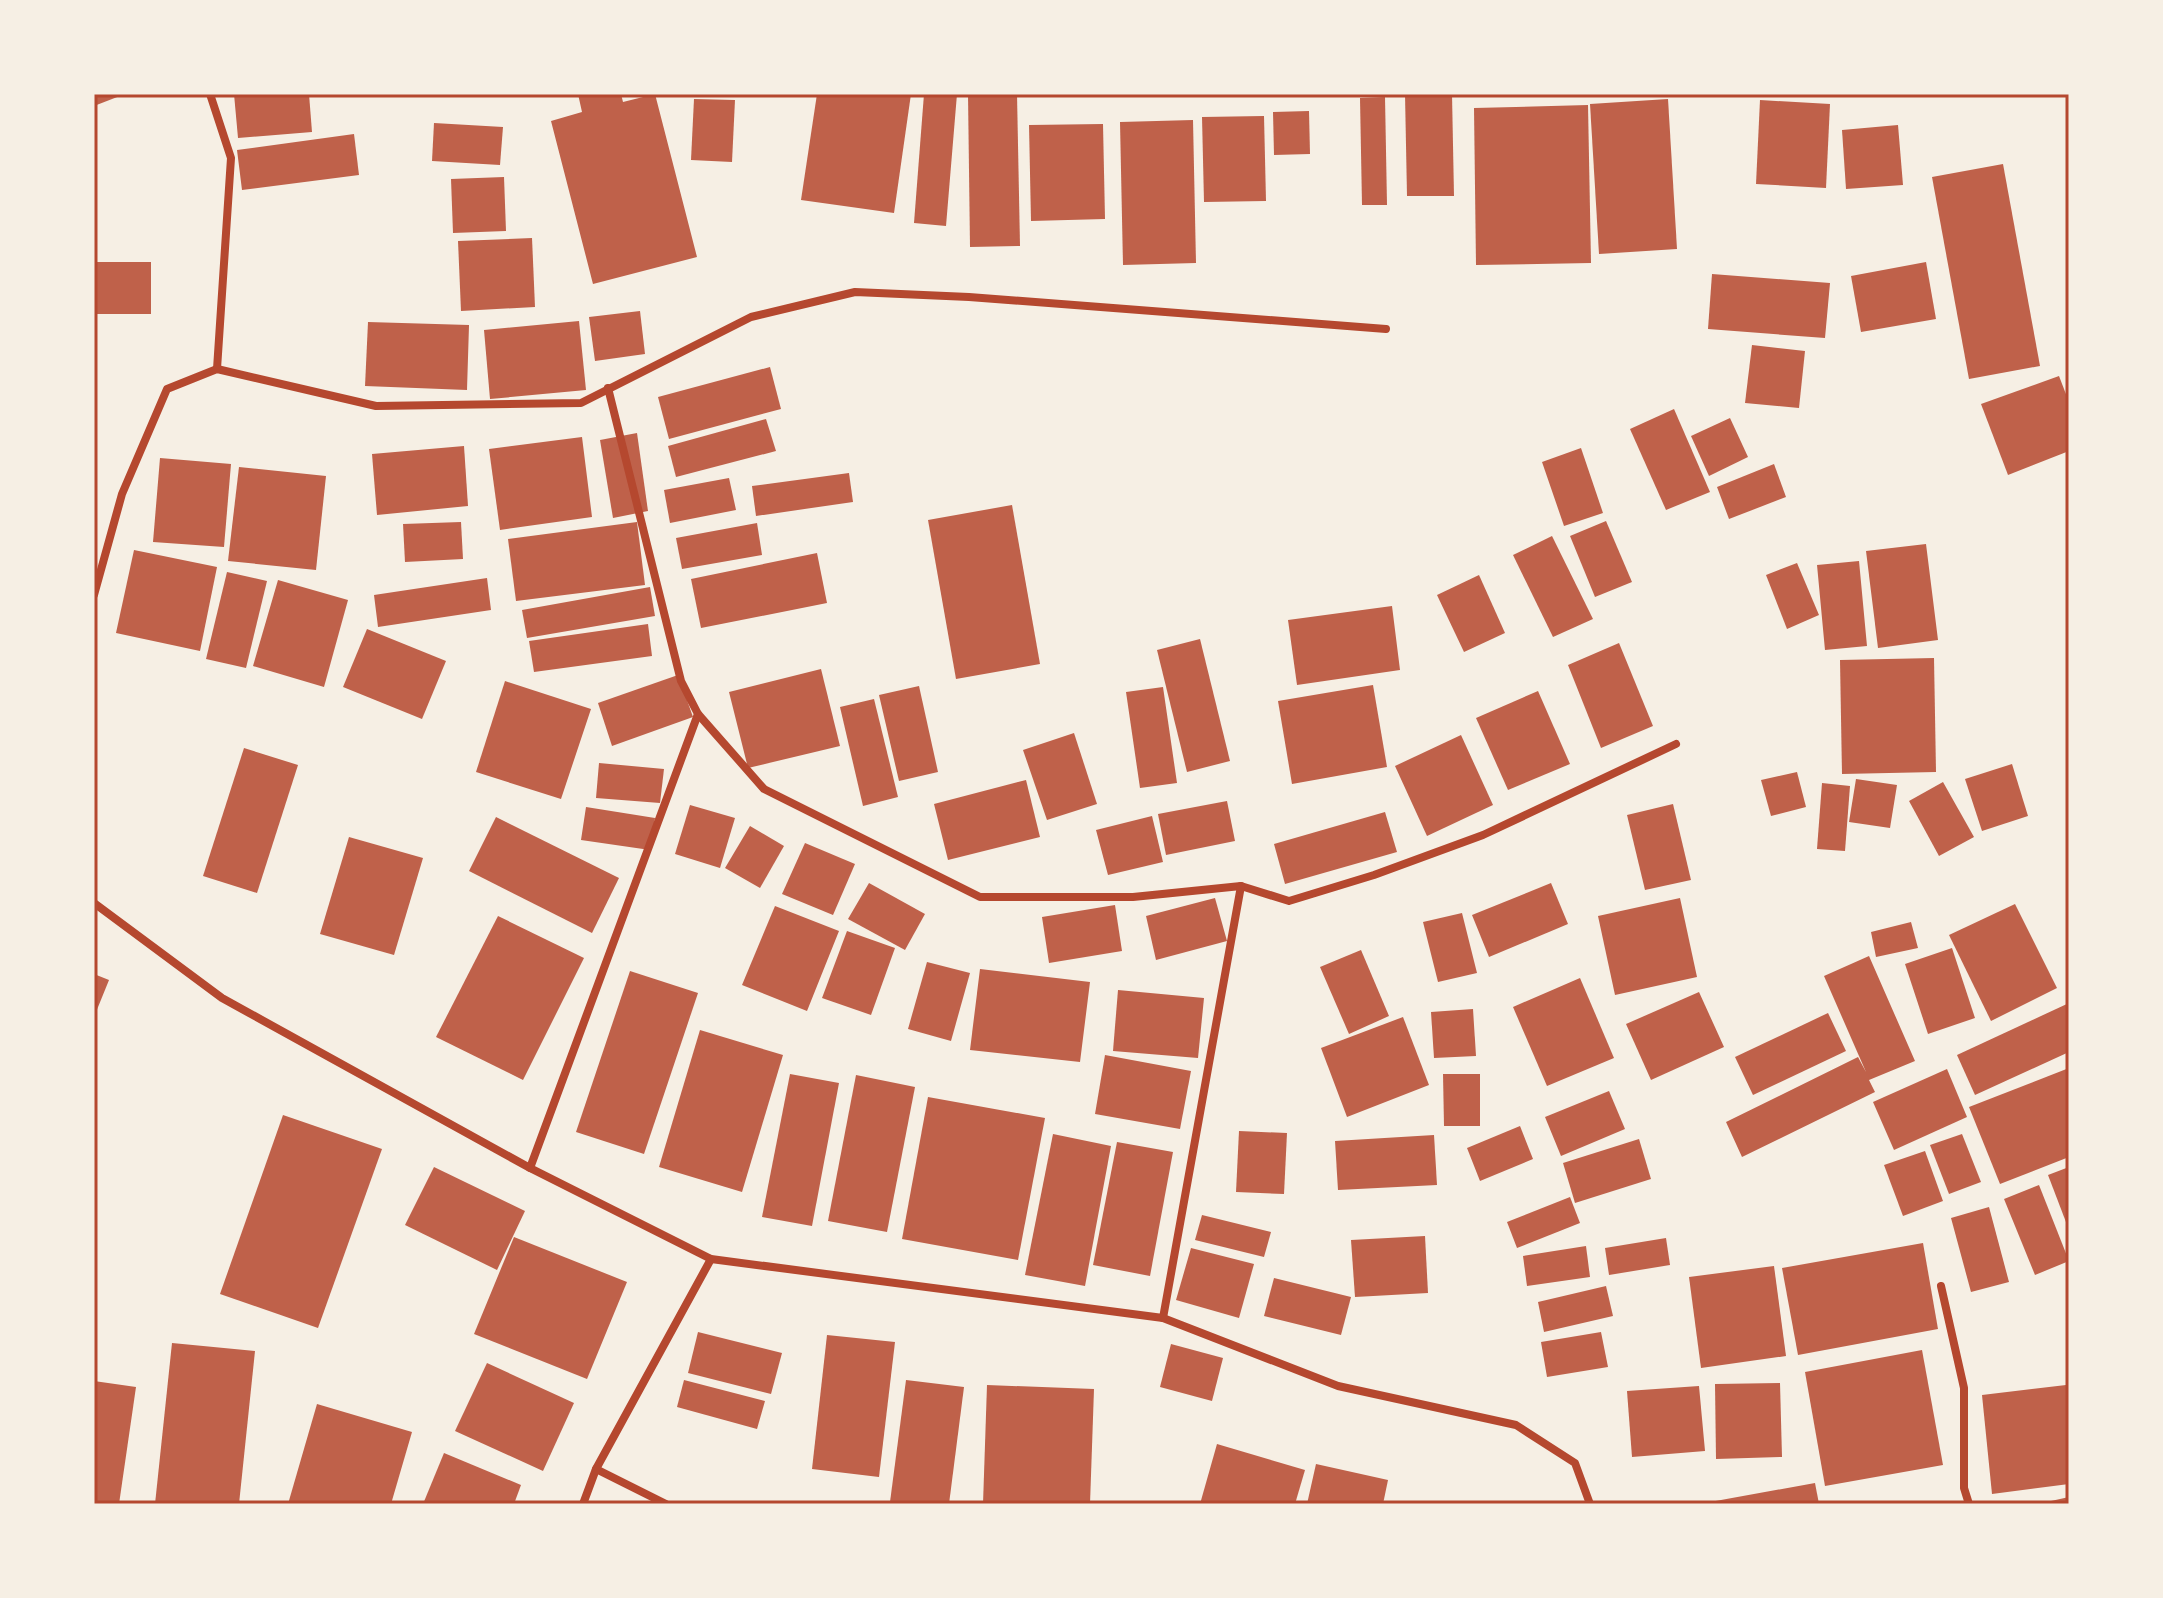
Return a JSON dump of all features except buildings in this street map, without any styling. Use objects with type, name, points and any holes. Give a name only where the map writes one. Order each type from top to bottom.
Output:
[{"type":"street","points":[[210,94],[231,158],[217,369]]},
{"type":"street","points":[[94,595],[122,494],[167,389],[217,369],[376,406],[581,403],[751,317],[855,292],[969,297],[1386,329]]},
{"type":"street","points":[[608,388],[681,681],[698,714],[764,789],[980,897],[1133,897],[1241,886],[1289,901],[1374,875],[1483,835],[1676,744]]},
{"type":"street","points":[[530,1168],[698,714]]},
{"type":"street","points":[[1163,1318],[1241,886]]},
{"type":"street","points":[[94,903],[222,998],[530,1168],[711,1259],[1163,1318],[1338,1386],[1516,1425],[1575,1463],[1590,1504]]},
{"type":"street","points":[[583,1504],[596,1469],[711,1259]]},
{"type":"street","points":[[1941,1286],[1964,1388],[1964,1488],[1969,1504]]},
{"type":"street","points":[[596,1469],[666,1504]]}]
